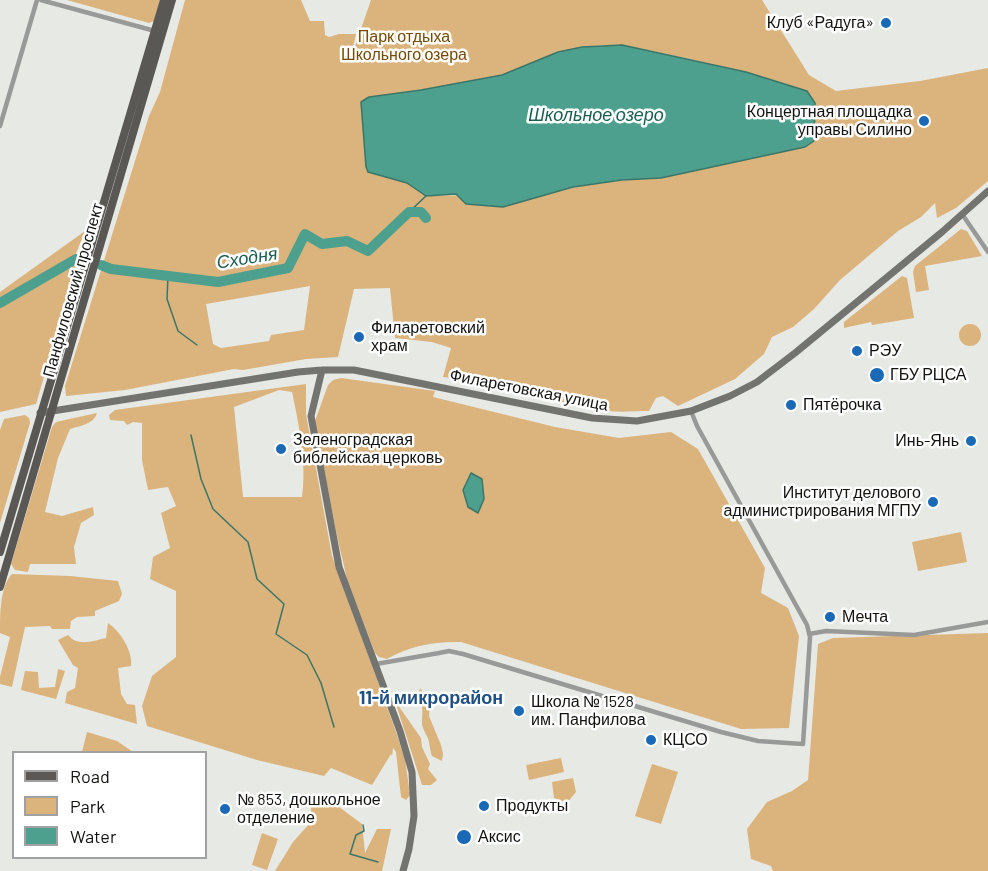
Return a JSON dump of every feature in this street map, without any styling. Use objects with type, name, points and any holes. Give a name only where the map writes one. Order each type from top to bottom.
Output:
[{"type":"main road","name":"Панфиловский проспект","points":[[0,552],[164,0]]},
{"type":"main road","name":"Панфиловский проспект","points":[[0,587],[172,0]]},
{"type":"main road","points":[[43,402],[47,410],[51,412]]},
{"type":"street","points":[[0,126],[39,0],[155,31]]},
{"type":"street","name":"Филаретовская улица","points":[[40,413],[322,370],[354,370],[592,418],[637,421],[691,411],[730,396],[757,382],[795,353],[988,191]]},
{"type":"street","points":[[962,214],[988,252]]},
{"type":"street","points":[[322,370],[310,416],[327,513],[339,567],[407,752],[413,783],[412,832],[403,871]]},
{"type":"street","points":[[47,428],[54,415],[65,410],[58,404],[59,387]]},
{"type":"street","points":[[376,664],[449,651],[721,732],[758,741],[802,744],[809,634],[807,625],[691,411]]},
{"type":"street","points":[[36,426],[42,416],[51,412]]},
{"type":"street","points":[[809,634],[826,631],[914,635],[988,622]]},
{"type":"green space","points":[[67,0],[160,0],[154,21],[149,23]]},
{"type":"green space","name":"Парк отдыха Школьного озера","points":[[185,0],[301,0],[310,21],[324,21],[325,35],[329,37],[339,34],[356,34],[352,51],[343,53],[350,61],[371,0],[762,0],[809,75],[836,91],[920,81],[988,68],[988,181],[956,208],[937,218],[935,203],[921,217],[898,231],[840,280],[814,309],[793,327],[772,337],[764,354],[735,379],[678,406],[663,396],[656,398],[649,411],[608,411],[483,383],[443,377],[451,348],[432,342],[395,338],[390,288],[354,289],[338,357],[306,359],[243,370],[234,369],[125,390],[66,396],[65,386],[149,116],[160,92]],"holes":[[[622,45],[716,65],[807,91],[641,178],[573,187],[545,194],[426,196],[407,183],[375,174],[366,167],[362,102],[369,97],[502,75],[558,52]],[[310,286],[304,330],[271,335],[269,341],[221,348],[213,344],[206,304]]]},
{"type":"green space","points":[[961,229],[967,231],[982,256],[925,266],[929,290],[916,292],[913,272],[915,266]]},
{"type":"green space","points":[[85,231],[71,266],[74,261],[78,262],[36,404],[0,412],[0,292]]},
{"type":"green space","points":[[902,276],[907,278],[914,318],[872,325],[871,322],[844,328],[844,322]]},
{"type":"green space","points":[[970,324],[978,327],[981,335],[978,343],[970,346],[962,343],[959,335],[962,327]]},
{"type":"green space","points":[[341,378],[435,391],[433,397],[555,427],[619,438],[671,432],[698,449],[765,568],[761,593],[788,608],[799,636],[789,728],[741,729],[461,642],[422,645],[387,659],[379,657],[375,653],[347,579],[315,421],[328,385],[333,380]]},
{"type":"green space","points":[[306,384],[306,414],[332,556],[405,759],[410,795],[406,800],[401,797],[396,752],[393,748],[392,756],[391,754],[372,785],[331,768],[324,776],[257,760],[147,726],[142,706],[152,676],[176,657],[176,591],[150,579],[153,557],[170,548],[161,513],[176,506],[168,487],[148,490],[142,460],[142,423],[133,422],[127,425],[124,421],[110,420],[109,415],[115,410]],"holes":[[[279,390],[292,392],[303,458],[302,497],[243,497],[234,407]]]},
{"type":"green space","points":[[97,413],[90,422],[70,429],[58,458],[45,512],[62,516],[93,507],[94,515],[81,523],[74,547],[76,564],[30,564],[28,572],[15,570],[11,564],[52,427],[56,422]]},
{"type":"green space","points":[[25,415],[29,418],[30,423],[0,523],[0,430],[4,419]]},
{"type":"green space","points":[[961,532],[967,562],[918,571],[912,542]]},
{"type":"green space","points":[[12,574],[70,576],[118,581],[122,594],[119,601],[95,611],[95,616],[77,617],[71,621],[70,629],[52,629],[50,626],[25,627],[12,687],[0,684],[10,637],[0,633],[3,593]]},
{"type":"green space","points":[[108,623],[121,636],[130,654],[131,666],[118,668],[121,694],[127,704],[135,705],[137,724],[65,703],[67,692],[75,688],[78,668],[73,665],[58,640],[68,635],[81,642],[106,638]]},
{"type":"green space","points":[[988,633],[988,871],[773,871],[771,866],[751,859],[747,829],[767,802],[792,791],[808,780],[818,644],[833,638]]},
{"type":"green space","points":[[58,669],[65,671],[56,699],[21,690],[25,671],[38,672],[39,688],[55,687]]},
{"type":"green space","points":[[420,688],[430,703],[429,716],[441,745],[442,761],[432,756],[422,724],[422,707],[418,696]]},
{"type":"green space","points":[[395,701],[421,738],[422,747],[430,764],[428,769],[437,780],[431,785],[422,785]]},
{"type":"green space","points":[[87,732],[117,741],[132,751],[82,751]]},
{"type":"green space","points":[[561,758],[564,772],[529,780],[526,765]]},
{"type":"green space","points":[[652,764],[678,772],[661,824],[635,816]]},
{"type":"green space","points":[[573,778],[576,792],[567,803],[554,798],[552,782]]},
{"type":"green space","points":[[312,795],[331,801],[362,824],[365,853],[377,829],[391,829],[382,871],[275,871],[293,842],[310,823]]},
{"type":"green space","points":[[262,833],[278,839],[267,870],[252,865]]},
{"type":"water","name":"Школьное озеро","points":[[622,45],[746,72],[807,91],[815,103],[814,141],[805,147],[661,178],[622,180],[573,187],[503,207],[466,204],[456,194],[426,196],[407,183],[368,172],[361,102],[369,97],[502,75],[558,52],[582,47]]},
{"type":"water","points":[[471,473],[482,479],[484,499],[478,513],[468,507],[463,490]]},
{"type":"waterway","points":[[409,212],[426,196]]},
{"type":"waterway","name":"Сходня","points":[[101,265],[111,269],[218,282],[288,268],[305,234],[322,244],[347,241],[368,251],[409,212],[421,212],[426,218]]},
{"type":"waterway","name":"Сходня","points":[[0,303],[76,259]]},
{"type":"waterway","points":[[168,276],[167,299],[178,331],[197,345]]},
{"type":"waterway","points":[[191,435],[201,479],[213,509],[248,542],[257,579],[284,604],[276,634],[307,655],[321,683],[334,727]]},
{"type":"waterway","points":[[363,825],[364,831],[356,835],[350,854],[378,862]]},
{"type":"place","name":"Клуб «Радуга»","points":[[886,23]]},
{"type":"place","name":"Концертная площадка управы Силино","points":[[924,121]]},
{"type":"place","name":"Филаретовский храм","points":[[359,337]]},
{"type":"place","name":"РЭУ","points":[[857,351]]},
{"type":"place","name":"ГБУ РЦСА","points":[[877,375]]},
{"type":"place","name":"Пятёрочка","points":[[791,405]]},
{"type":"place","name":"Инь-Янь","points":[[971,441]]},
{"type":"place","name":"Зеленоградская библейская церковь","points":[[281,449]]},
{"type":"place","name":"Институт делового администрирования МГПУ","points":[[933,502]]},
{"type":"place","name":"Мечта","points":[[830,617]]},
{"type":"place","name":"Школа № 1528 им. Панфилова","points":[[519,711]]},
{"type":"place","name":"КЦСО","points":[[651,740]]},
{"type":"place","name":"Продукты","points":[[484,806]]},
{"type":"place","name":"№ 853, дошкольное отделение","points":[[225,809]]},
{"type":"place","name":"Аксис","points":[[464,837]]},
{"type":"district","name":"11-й микрорайон","points":[[431,698]]}]
